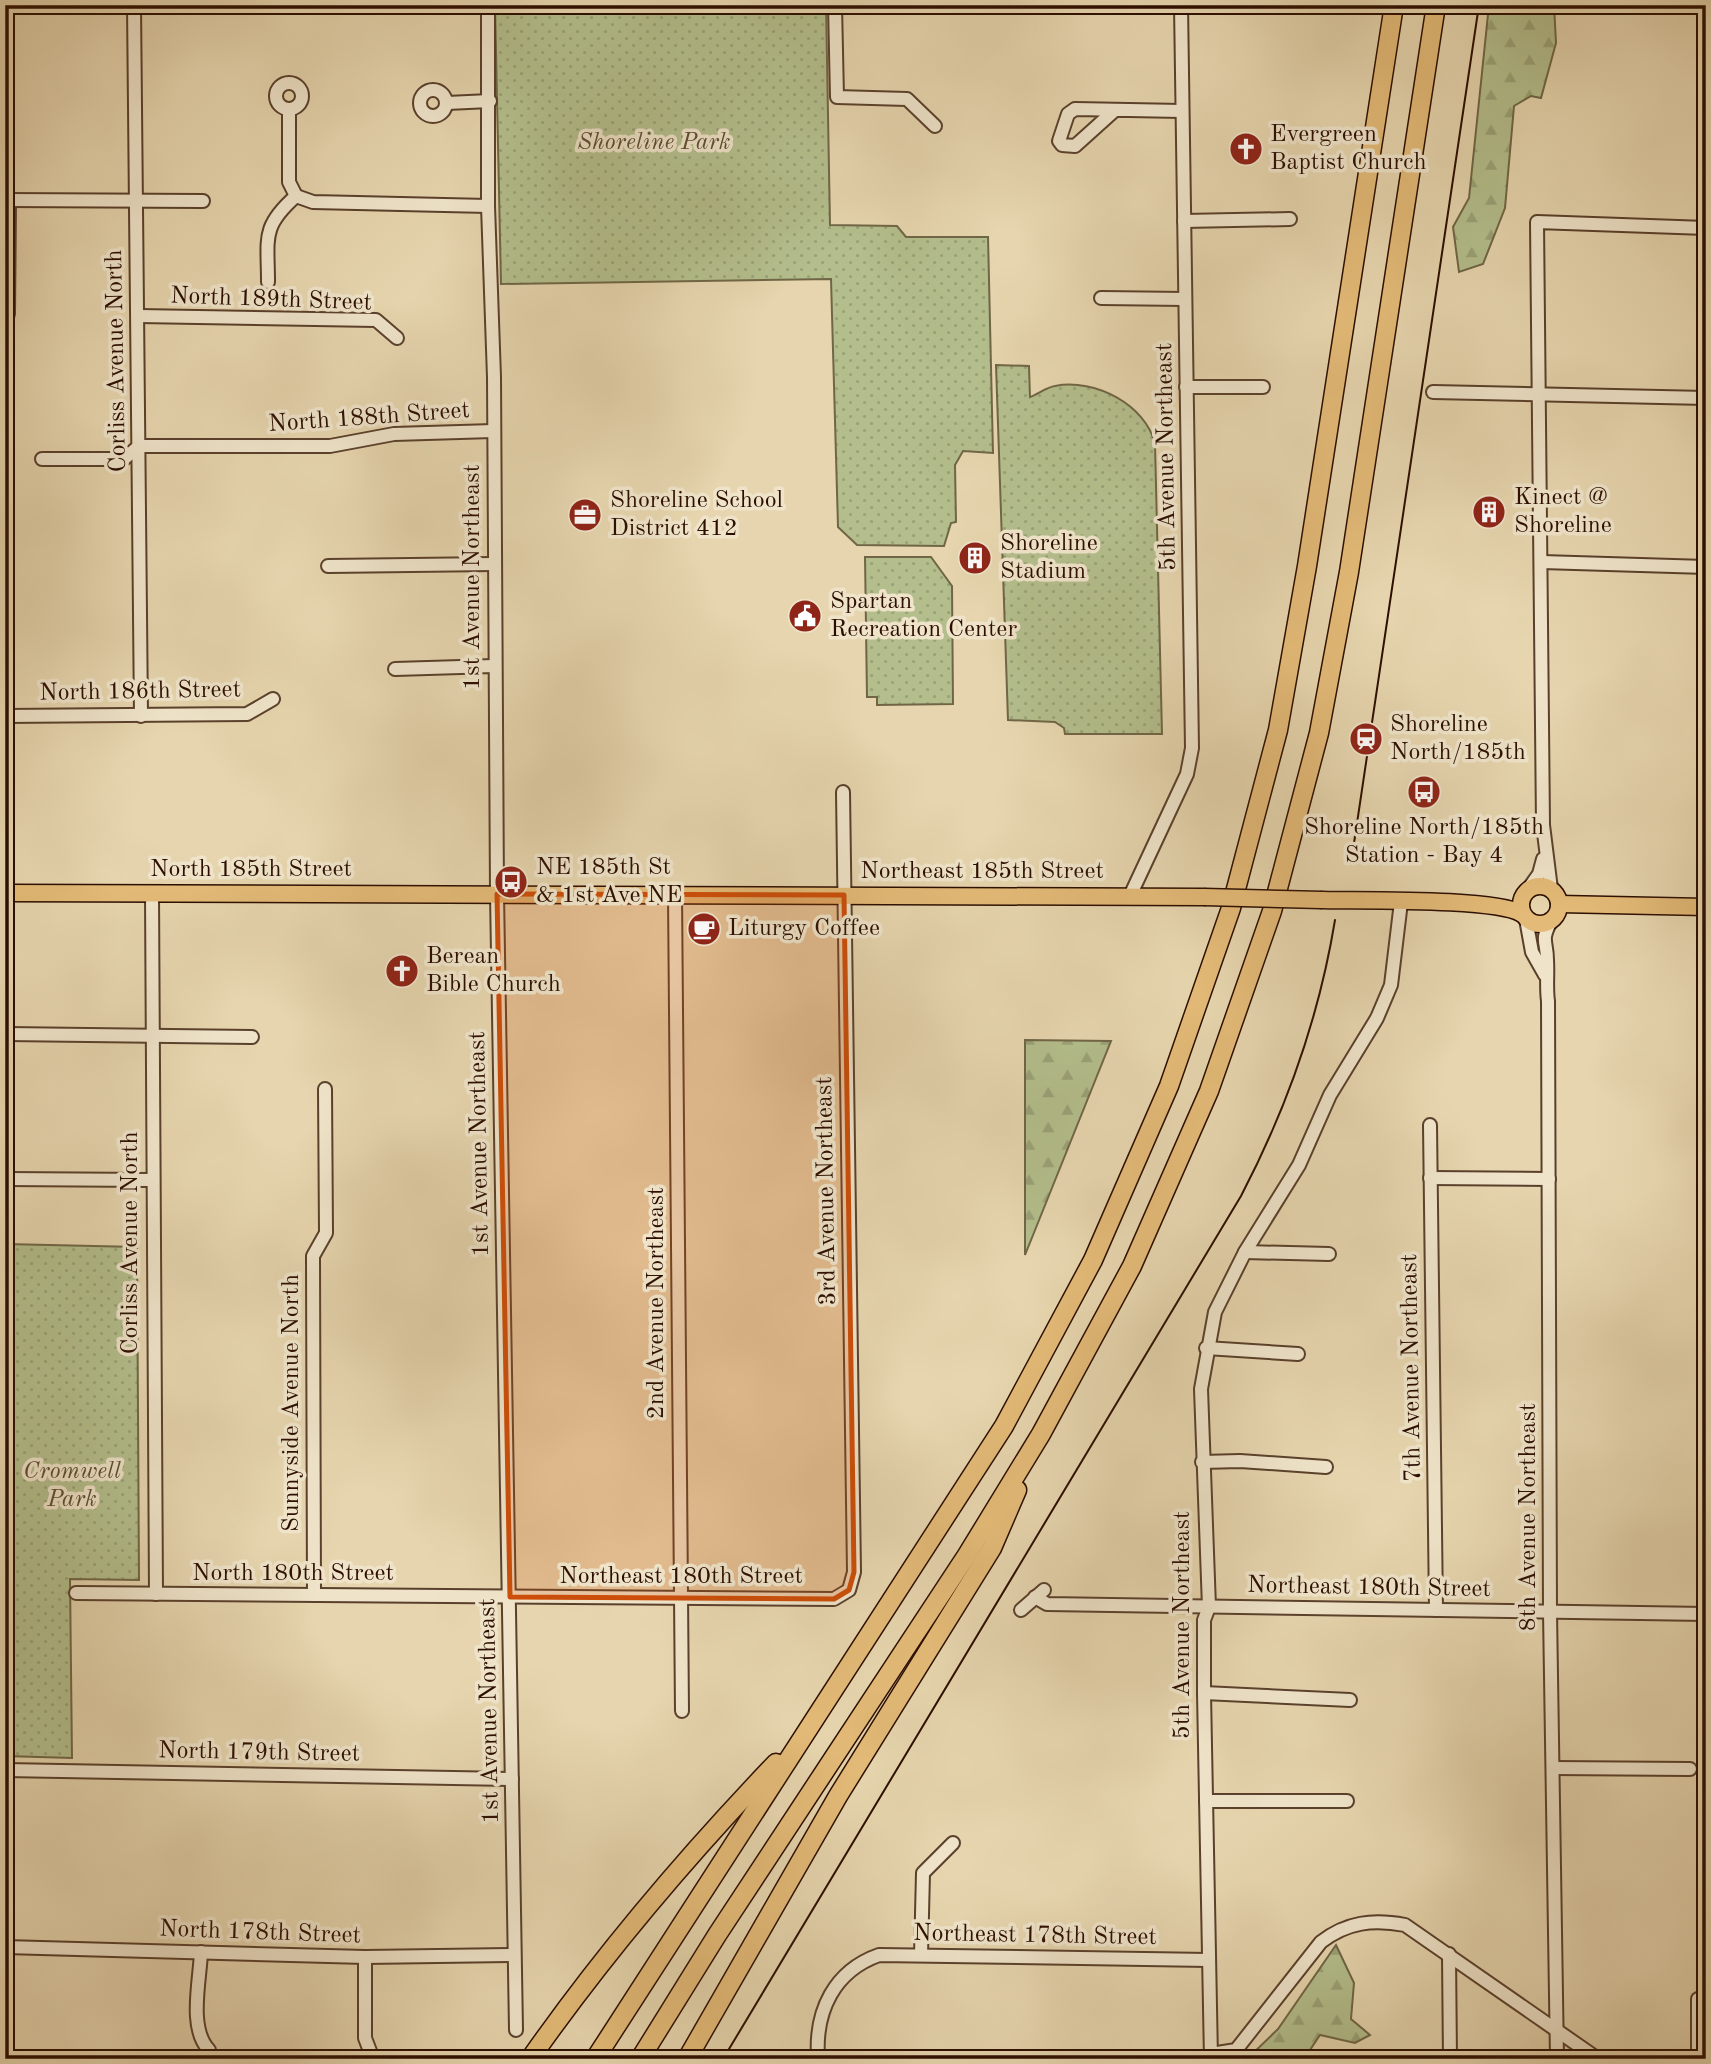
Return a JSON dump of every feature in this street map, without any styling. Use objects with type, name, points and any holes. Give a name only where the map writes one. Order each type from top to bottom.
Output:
[{"type":"highway","points":[[595,2059],[979,1467],[1050,1344],[1133,1174],[1202,998],[1264,792],[1290,668],[1394,5]]},
{"type":"highway","points":[[640,2059],[717,1935],[967,1555],[1041,1434],[1121,1287],[1191,1135],[1250,979],[1303,802],[1340,626],[1436,5]]},
{"type":"highway","points":[[687,2059],[838,1796],[992,1548],[1041,1434]]},
{"type":"highway","points":[[530,2059],[558,2019],[717,1825],[805,1733]]},
{"type":"main road","points":[[1555,897],[1551,921],[1538,924],[1524,916],[1520,902],[1527,890],[1541,886],[1555,897],[1706,907]]},
{"type":"main road","name":"Northeast 185th Street","points":[[1466,904],[1482,897],[1527,890]]},
{"type":"main road","name":"North 185th Street","points":[[5,893],[497,894]]},
{"type":"main road","name":"Northeast 185th Street","points":[[497,894],[1204,897],[1466,904],[1509,907],[1524,916]]},
{"type":"street","name":"Corliss Avenue North","points":[[134,5],[141,716]]},
{"type":"street","name":"1st Avenue Northeast","points":[[488,5],[497,894],[516,2030]]},
{"type":"street","points":[[835,5],[837,97],[907,99],[935,126]]},
{"type":"street","name":"5th Avenue Northeast","points":[[1130,896],[1187,774],[1192,748],[1181,5]]},
{"type":"street","points":[[447,103],[490,101]]},
{"type":"street","points":[[289,109],[289,182],[296,196],[313,202],[488,206]]},
{"type":"street","points":[[1115,110],[1182,111]]},
{"type":"street","points":[[268,282],[269,228],[273,217],[296,196]]},
{"type":"street","points":[[8,314],[7,201],[203,201]]},
{"type":"street","points":[[1184,221],[1290,219]]},
{"type":"street","points":[[1555,897],[1545,851],[1540,626],[1542,562],[1537,222],[1706,228]]},
{"type":"street","points":[[1101,298],[1185,299]]},
{"type":"street","name":"North 189th Street","points":[[139,316],[376,320],[397,338]]},
{"type":"street","points":[[1186,387],[1263,387]]},
{"type":"street","points":[[1433,392],[1706,398]]},
{"type":"street","name":"North 188th Street","points":[[41,459],[124,459],[139,446],[330,446],[394,434],[493,431]]},
{"type":"street","points":[[1542,562],[1706,567]]},
{"type":"street","points":[[328,566],[494,564]]},
{"type":"street","points":[[395,669],[494,666]]},
{"type":"street","name":"North 186th Street","points":[[5,716],[247,713],[273,699]]},
{"type":"street","name":"3rd Avenue Northeast","points":[[843,792],[854,1572],[849,1590]]},
{"type":"street","points":[[1527,890],[1539,874],[1545,851]]},
{"type":"street","name":"Corliss Avenue North","points":[[152,893],[151,1180],[156,1594]]},
{"type":"street","name":"2nd Avenue Northeast","points":[[675,894],[682,1711]]},
{"type":"street","name":"5th Avenue Northeast","points":[[1211,2056],[1204,1693],[1204,1620],[1209,1607],[1201,1389],[1206,1348],[1215,1312],[1245,1252],[1280,1198],[1330,1094],[1377,1018],[1391,985],[1401,902]]},
{"type":"street","name":"8th Avenue Northeast","points":[[1524,916],[1532,952],[1545,975]]},
{"type":"street","name":"8th Avenue Northeast","points":[[1551,921],[1543,943],[1548,961],[1545,975],[1548,1001],[1550,1612],[1557,2059]]},
{"type":"street","points":[[6,1034],[252,1037]]},
{"type":"street","name":"Sunnyside Avenue North","points":[[314,1595],[313,1256],[326,1233],[325,1088]]},
{"type":"street","name":"7th Avenue Northeast","points":[[1430,1125],[1436,1610]]},
{"type":"street","points":[[1430,1178],[1549,1179]]},
{"type":"street","points":[[5,1179],[151,1180]]},
{"type":"street","points":[[1245,1252],[1329,1254]]},
{"type":"street","points":[[1206,1348],[1298,1354]]},
{"type":"street","points":[[1202,1462],[1240,1461],[1326,1467]]},
{"type":"street","name":"Northeast 180th Street","points":[[510,1597],[834,1599],[849,1590]]},
{"type":"street","name":"North 180th Street","points":[[76,1593],[510,1597]]},
{"type":"street","name":"Northeast 180th Street","points":[[1021,1610],[1039,1593],[1047,1604],[1706,1615]]},
{"type":"street","points":[[1204,1693],[1350,1700]]},
{"type":"street","points":[[1553,1768],[1690,1769]]},
{"type":"street","name":"North 179th Street","points":[[5,1770],[512,1779]]},
{"type":"street","points":[[1206,1801],[1347,1801]]},
{"type":"street","points":[[921,1955],[923,1873],[953,1843]]},
{"type":"street","points":[[1211,2056],[1236,2050],[1321,1942],[1337,1930],[1371,1922],[1405,1925],[1598,2059]]},
{"type":"street","name":"North 178th Street","points":[[5,1947],[365,1957],[514,1955]]},
{"type":"street","points":[[201,1952],[198,2021],[201,2042],[209,2050]]},
{"type":"street","points":[[1450,1954],[1450,2059]]},
{"type":"street","name":"Northeast 178th Street","points":[[818,2057],[816,2032],[829,1999],[843,1977],[861,1962],[879,1955],[1209,1960]]},
{"type":"street","points":[[365,1957],[365,2038],[373,2059]]},
{"type":"street","points":[[1698,1999],[1698,2059]]},
{"type":"highlighted area","points":[[497,894],[844,895],[854,1572],[849,1590],[834,1599],[510,1597]]},
{"type":"green space","name":"Shoreline Park","points":[[495,5],[826,5],[830,225],[897,226],[906,237],[988,237],[993,453],[963,451],[955,465],[956,522],[951,523],[944,546],[857,545],[838,527],[831,279],[501,284]]},
{"type":"green space","points":[[1489,5],[1554,5],[1556,43],[1541,98],[1531,96],[1514,106],[1505,208],[1483,264],[1459,272],[1453,227],[1469,198]]},
{"type":"green space","points":[[996,365],[1029,366],[1030,397],[1052,387],[1070,385],[1086,386],[1117,397],[1141,417],[1150,430],[1155,444],[1162,734],[1065,734],[1064,728],[1055,722],[1008,720]]},
{"type":"green space","points":[[865,557],[931,557],[952,586],[953,704],[877,705],[877,697],[867,697]]},
{"type":"green space","points":[[1025,1040],[1111,1041],[1025,1255]]},
{"type":"green space","name":"Cromwell Park","points":[[5,1244],[137,1247],[139,1580],[70,1579],[72,1758],[5,1756]]},
{"type":"green space","points":[[1336,1945],[1354,1983],[1351,2019],[1370,2035],[1355,2043],[1320,2035],[1304,2059],[1247,2059],[1278,2029]]},
{"type":"tram line","points":[[1353,850],[1479,5]]},
{"type":"tram line","points":[[723,2059],[1241,1196],[1273,1130],[1299,1062],[1320,992],[1335,920]]},
{"type":"place","name":"Evergreen Baptist Church","points":[[1246,149]]},
{"type":"place","name":"Kinect @ Shoreline","points":[[1489,512]]},
{"type":"place","name":"Shoreline School District 412","points":[[585,515]]},
{"type":"place","name":"Shoreline Stadium","points":[[975,558]]},
{"type":"place","name":"Spartan Recreation Center","points":[[805,616]]},
{"type":"place","name":"Shoreline North/185th","points":[[1366,739]]},
{"type":"place","name":"Shoreline North/185th Station - Bay 4","points":[[1424,792]]},
{"type":"place","name":"NE 185th St & 1st Ave NE","points":[[511,882]]},
{"type":"place","name":"Liturgy Coffee","points":[[704,929]]},
{"type":"place","name":"Berean Bible Church","points":[[402,971]]}]
